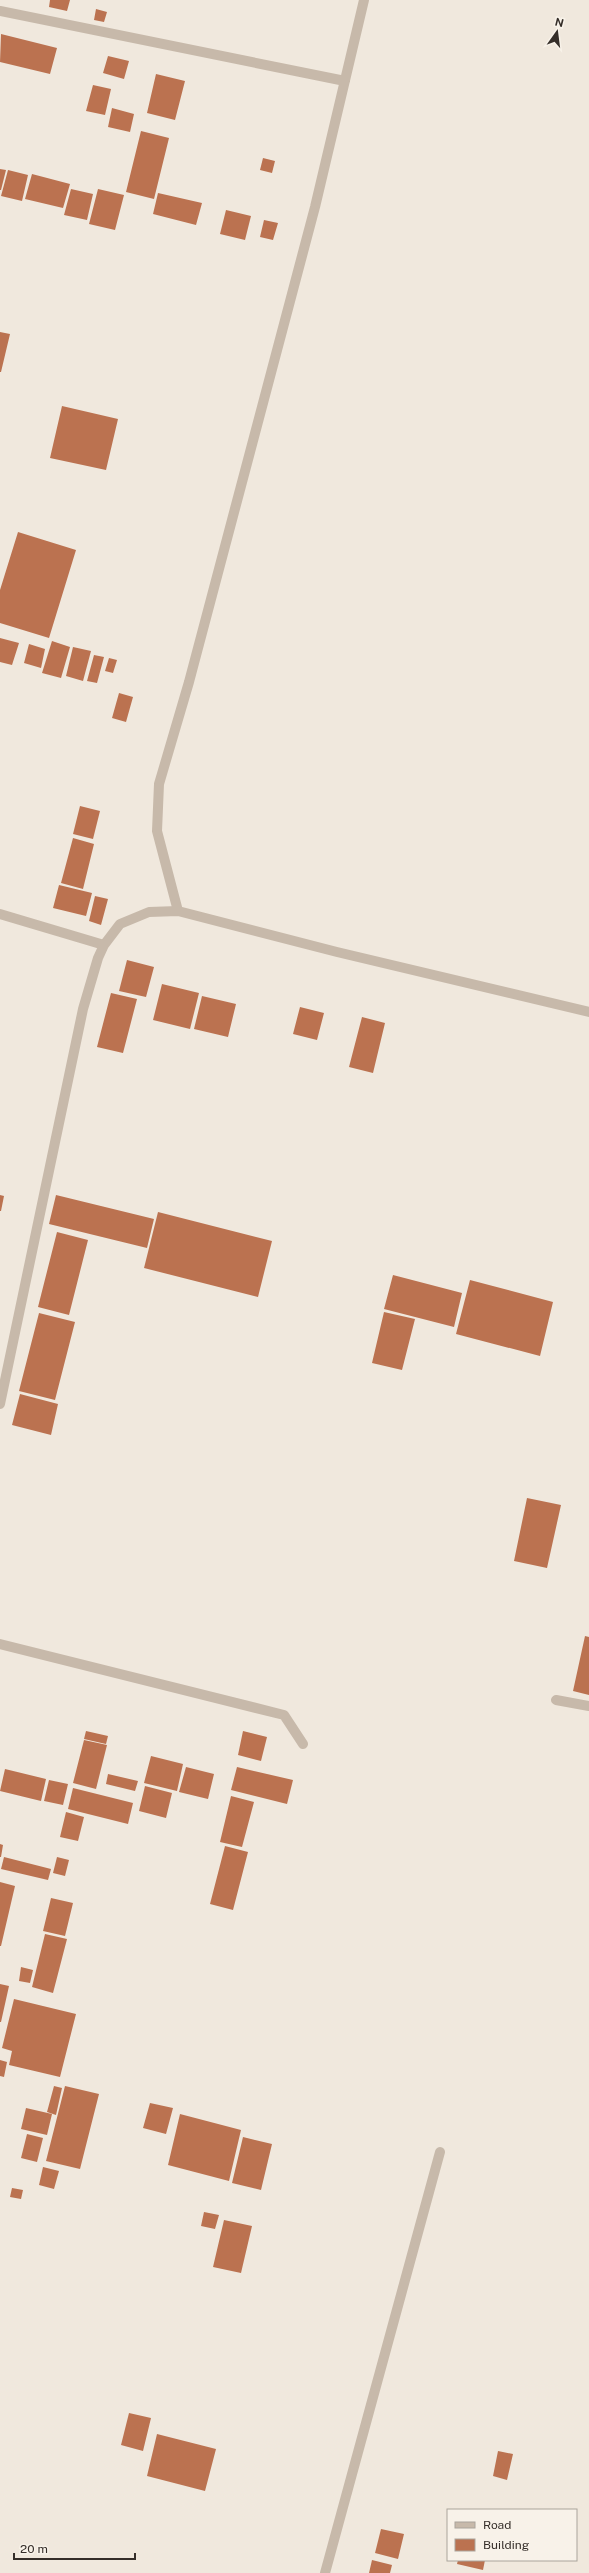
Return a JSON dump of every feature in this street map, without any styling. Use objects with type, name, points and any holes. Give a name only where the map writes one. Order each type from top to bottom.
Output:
[{"type":"street","points":[[178,911],[157,831],[159,784],[189,682],[315,207],[364,0]]},
{"type":"street","points":[[0,11],[345,81]]},
{"type":"street","points":[[0,1404],[83,1009],[98,958],[104,945],[120,924],[149,912],[178,911],[337,952],[589,1012]]},
{"type":"street","points":[[0,914],[104,945]]},
{"type":"street","points":[[0,1644],[284,1716],[303,1744]]},
{"type":"street","points":[[556,1700],[589,1706]]},
{"type":"street","points":[[325,2573],[440,2152]]},
{"type":"building","points":[[50,0],[70,0],[67,11],[49,7]]},
{"type":"building","points":[[96,9],[107,12],[104,22],[94,20]]},
{"type":"building","points":[[1,34],[57,48],[50,74],[0,62]]},
{"type":"building","points":[[108,56],[129,61],[124,79],[103,73]]},
{"type":"building","points":[[156,74],[185,81],[175,120],[147,113]]},
{"type":"building","points":[[93,85],[111,89],[105,115],[86,111]]},
{"type":"building","points":[[112,108],[134,114],[130,132],[108,127]]},
{"type":"building","points":[[141,131],[169,138],[154,199],[126,192]]},
{"type":"building","points":[[263,158],[275,161],[272,173],[260,170]]},
{"type":"building","points":[[0,169],[6,170],[1,190],[0,190]]},
{"type":"building","points":[[8,170],[28,175],[22,201],[1,196]]},
{"type":"building","points":[[32,174],[70,184],[63,208],[25,199]]},
{"type":"building","points":[[71,189],[93,194],[87,220],[64,215]]},
{"type":"building","points":[[98,189],[124,195],[115,230],[89,224]]},
{"type":"building","points":[[158,193],[202,203],[196,225],[153,214]]},
{"type":"building","points":[[226,210],[251,216],[245,240],[220,234]]},
{"type":"building","points":[[264,220],[278,223],[273,240],[260,237]]},
{"type":"building","points":[[0,332],[10,334],[1,372],[0,372]]},
{"type":"building","points":[[62,406],[118,419],[106,470],[50,458]]},
{"type":"building","points":[[18,532],[76,550],[49,638],[0,623],[0,590]]},
{"type":"building","points":[[0,638],[19,643],[12,665],[0,662]]},
{"type":"building","points":[[52,641],[70,647],[61,678],[42,673]]},
{"type":"building","points":[[29,644],[45,649],[41,668],[24,663]]},
{"type":"building","points":[[73,647],[91,651],[83,681],[66,676]]},
{"type":"building","points":[[94,655],[104,657],[97,683],[87,681]]},
{"type":"building","points":[[109,658],[117,660],[113,673],[105,671]]},
{"type":"building","points":[[119,693],[133,697],[126,722],[112,718]]},
{"type":"building","points":[[80,806],[100,811],[93,839],[73,834]]},
{"type":"building","points":[[73,838],[94,844],[83,889],[61,883]]},
{"type":"building","points":[[59,885],[92,893],[86,916],[53,908]]},
{"type":"building","points":[[95,896],[108,899],[101,925],[89,921]]},
{"type":"building","points":[[127,960],[154,967],[146,997],[119,991]]},
{"type":"building","points":[[162,984],[199,993],[190,1029],[153,1020]]},
{"type":"building","points":[[111,993],[137,999],[123,1053],[97,1047]]},
{"type":"building","points":[[202,996],[236,1004],[228,1037],[194,1029]]},
{"type":"building","points":[[300,1007],[324,1013],[317,1040],[293,1034]]},
{"type":"building","points":[[362,1017],[385,1023],[373,1073],[349,1067]]},
{"type":"building","points":[[0,1195],[4,1196],[1,1211],[0,1211]]},
{"type":"building","points":[[56,1195],[154,1219],[147,1248],[49,1224]]},
{"type":"building","points":[[158,1212],[272,1241],[258,1297],[144,1268]]},
{"type":"building","points":[[57,1232],[88,1240],[69,1315],[38,1307]]},
{"type":"building","points":[[393,1275],[462,1293],[454,1327],[384,1309]]},
{"type":"building","points":[[470,1280],[553,1302],[540,1356],[456,1334]]},
{"type":"building","points":[[384,1312],[415,1319],[402,1370],[372,1363]]},
{"type":"building","points":[[39,1313],[75,1322],[55,1400],[19,1391]]},
{"type":"building","points":[[20,1394],[58,1404],[51,1435],[12,1425]]},
{"type":"building","points":[[527,1498],[561,1505],[547,1568],[514,1561]]},
{"type":"building","points":[[585,1636],[589,1637],[589,1695],[573,1691]]},
{"type":"building","points":[[86,1731],[108,1736],[106,1744],[84,1739]]},
{"type":"building","points":[[243,1731],[267,1737],[261,1761],[238,1755]]},
{"type":"building","points":[[84,1740],[107,1745],[96,1789],[73,1783]]},
{"type":"building","points":[[151,1756],[183,1764],[177,1791],[144,1783]]},
{"type":"building","points":[[186,1767],[214,1774],[208,1799],[179,1792]]},
{"type":"building","points":[[237,1767],[293,1780],[287,1804],[231,1790]]},
{"type":"building","points":[[5,1769],[46,1779],[41,1801],[0,1791]]},
{"type":"building","points":[[108,1774],[138,1781],[135,1791],[106,1784]]},
{"type":"building","points":[[49,1780],[68,1784],[63,1805],[44,1801]]},
{"type":"building","points":[[145,1786],[172,1793],[166,1818],[139,1811]]},
{"type":"building","points":[[73,1788],[133,1803],[128,1824],[68,1809]]},
{"type":"building","points":[[231,1796],[254,1802],[242,1847],[220,1842]]},
{"type":"building","points":[[66,1812],[84,1817],[78,1841],[60,1837]]},
{"type":"building","points":[[0,1844],[3,1845],[1,1857],[0,1857]]},
{"type":"building","points":[[225,1846],[248,1852],[233,1910],[210,1904]]},
{"type":"building","points":[[4,1857],[51,1869],[48,1880],[1,1869]]},
{"type":"building","points":[[57,1857],[69,1860],[65,1876],[53,1873]]},
{"type":"building","points":[[0,1882],[15,1886],[1,1946],[0,1946]]},
{"type":"building","points":[[51,1898],[73,1903],[65,1936],[43,1931]]},
{"type":"building","points":[[45,1934],[67,1939],[53,1993],[32,1987]]},
{"type":"building","points":[[21,1967],[33,1970],[30,1983],[19,1981]]},
{"type":"building","points":[[0,1984],[9,1986],[1,2022],[0,2022]]},
{"type":"building","points":[[14,1999],[76,2014],[60,2077],[9,2065],[12,2051],[2,2048]]},
{"type":"building","points":[[0,2060],[7,2062],[4,2077],[0,2076]]},
{"type":"building","points":[[54,2086],[62,2088],[56,2115],[47,2112]]},
{"type":"building","points":[[65,2086],[99,2094],[80,2169],[46,2161]]},
{"type":"building","points":[[150,2103],[173,2108],[166,2134],[143,2128]]},
{"type":"building","points":[[26,2108],[52,2114],[47,2135],[21,2129]]},
{"type":"building","points":[[180,2114],[241,2130],[229,2181],[168,2165]]},
{"type":"building","points":[[27,2134],[43,2138],[37,2162],[21,2158]]},
{"type":"building","points":[[243,2137],[272,2144],[261,2190],[232,2183]]},
{"type":"building","points":[[43,2167],[59,2171],[54,2189],[39,2185]]},
{"type":"building","points":[[12,2188],[23,2190],[21,2199],[10,2197]]},
{"type":"building","points":[[204,2212],[219,2215],[215,2229],[201,2226]]},
{"type":"building","points":[[224,2220],[252,2226],[241,2273],[213,2267]]},
{"type":"building","points":[[129,2413],[151,2418],[143,2451],[121,2445]]},
{"type":"building","points":[[157,2434],[216,2449],[205,2491],[147,2476]]},
{"type":"building","points":[[498,2451],[513,2454],[507,2480],[493,2476]]},
{"type":"building","points":[[381,2529],[404,2534],[398,2559],[375,2553]]},
{"type":"building","points":[[372,2560],[392,2565],[390,2573],[369,2573]]},
{"type":"building","points":[[458,2561],[485,2561],[483,2570],[457,2564]]}]
